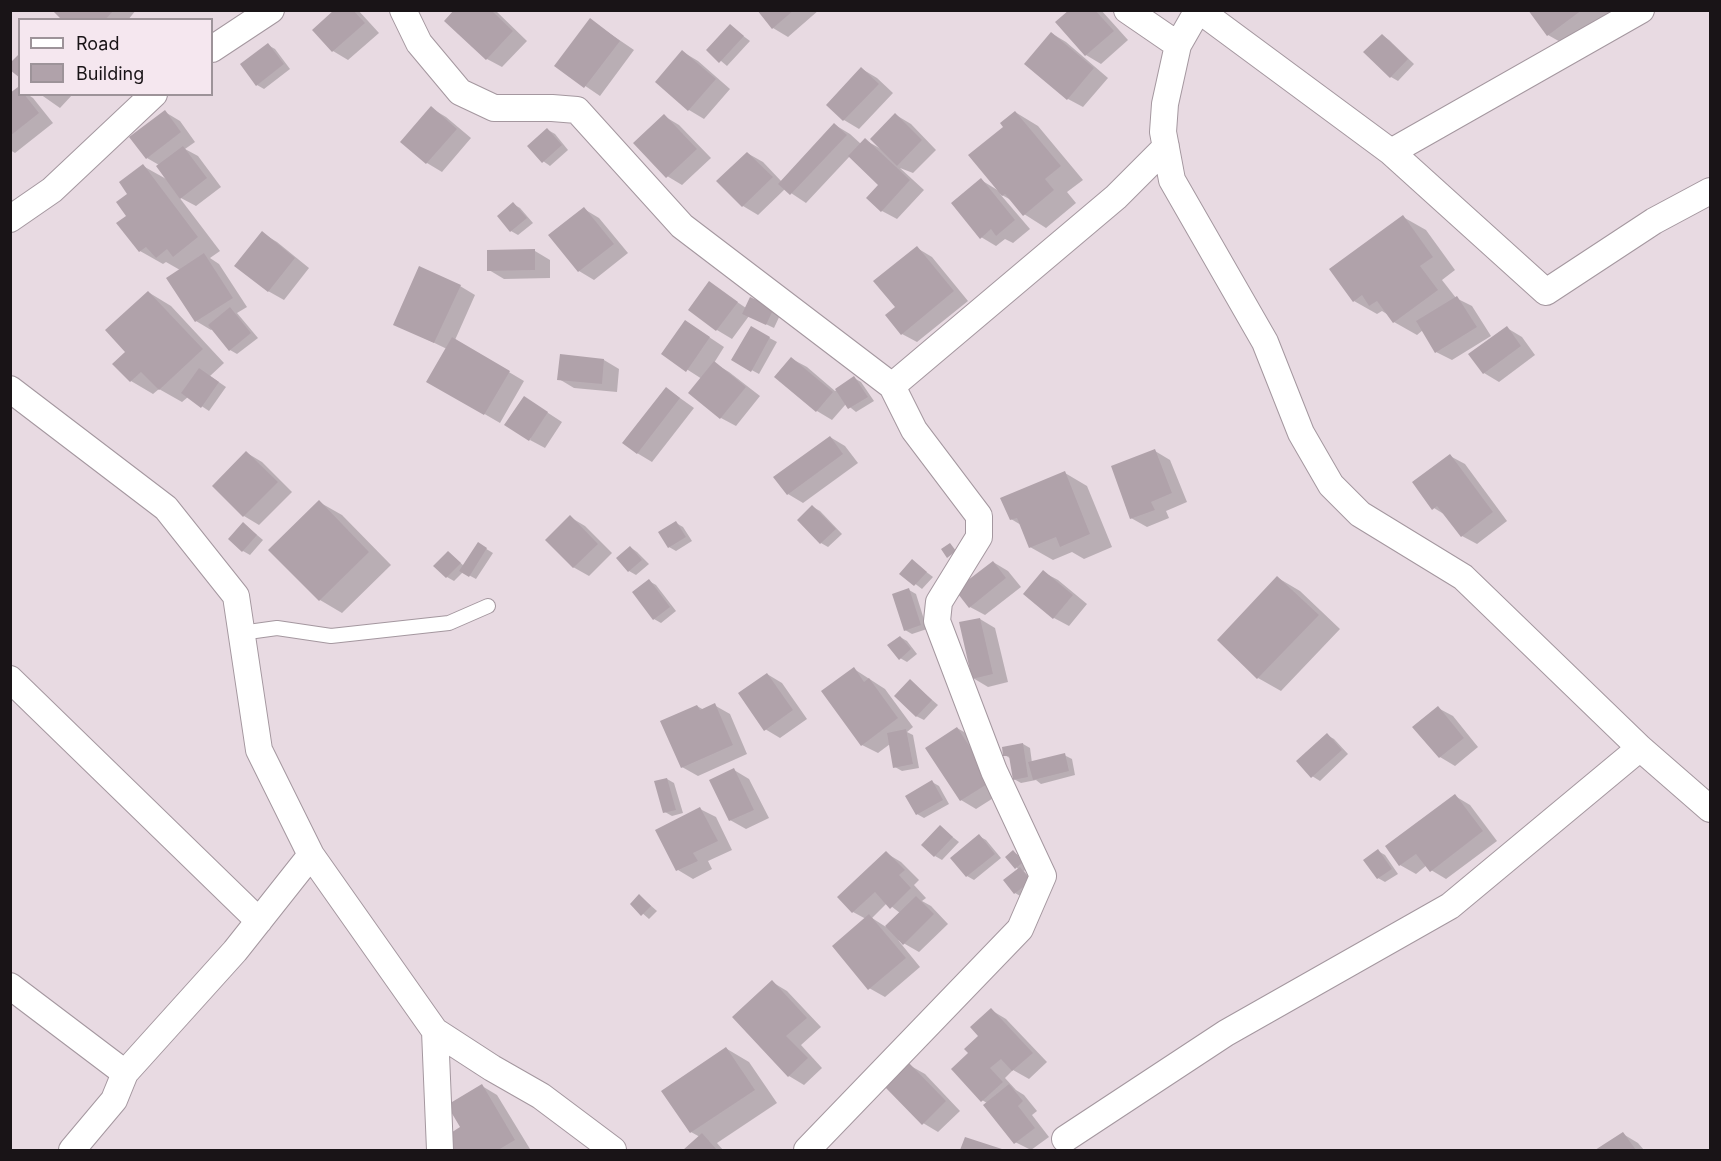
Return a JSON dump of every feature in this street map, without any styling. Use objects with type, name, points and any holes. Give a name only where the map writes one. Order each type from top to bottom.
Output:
[{"type":"street","points":[[213,48],[272,10]]},
{"type":"street","points":[[403,10],[419,43],[460,92],[494,108],[577,110],[682,226],[892,386],[914,430],[979,516],[979,537],[939,602],[937,621],[994,771],[1043,876],[1020,928],[807,1150]]},
{"type":"street","points":[[1127,10],[1178,45]]},
{"type":"street","points":[[1710,191],[1654,221],[1546,292],[1390,152],[1199,10],[1178,45],[1165,104],[1163,132],[1172,180],[1265,342],[1301,432],[1331,485],[1360,514],[1463,577],[1640,748],[1710,809]]},
{"type":"street","points":[[1390,152],[1641,10]]},
{"type":"street","points":[[10,219],[52,190],[152,96]]},
{"type":"street","points":[[892,386],[1116,197],[1166,147]]},
{"type":"street","points":[[10,388],[166,508],[236,596],[259,750],[311,855],[435,1031],[541,1096],[613,1150]]},
{"type":"street","points":[[10,679],[259,921]]},
{"type":"street","points":[[1065,1139],[1226,1033],[1450,906],[1640,748]]},
{"type":"street","points":[[72,1150],[114,1100],[125,1073],[235,951],[311,855]]},
{"type":"street","points":[[10,986],[125,1073]]},
{"type":"street","points":[[435,1031],[440,1150]]},
{"type":"lane","points":[[241,633],[277,628],[331,636],[449,623],[488,606]]},
{"type":"building","points":[[52,10],[114,10],[107,18],[60,18]]},
{"type":"building","points":[[334,10],[353,10],[365,23],[332,52],[312,30]]},
{"type":"building","points":[[454,10],[491,10],[513,31],[486,60],[444,21]]},
{"type":"building","points":[[757,10],[794,10],[772,29]]},
{"type":"building","points":[[1069,10],[1095,10],[1114,31],[1085,56],[1055,22]]},
{"type":"building","points":[[1528,10],[1582,10],[1547,36]]},
{"type":"building","points":[[590,18],[620,41],[584,88],[554,66]]},
{"type":"building","points":[[730,24],[744,36],[719,63],[706,50]]},
{"type":"building","points":[[1051,32],[1094,68],[1067,100],[1024,64]]},
{"type":"building","points":[[1382,34],[1408,59],[1390,78],[1363,52]]},
{"type":"building","points":[[268,43],[284,64],[256,86],[240,64]]},
{"type":"building","points":[[682,50],[716,79],[688,111],[655,82]]},
{"type":"building","points":[[18,55],[18,76],[10,70],[10,63]]},
{"type":"building","points":[[861,67],[879,84],[843,121],[826,105]]},
{"type":"building","points":[[18,87],[18,96],[26,96],[39,113],[10,136],[10,93]]},
{"type":"building","points":[[431,106],[457,129],[426,164],[400,142]]},
{"type":"building","points":[[165,110],[181,132],[146,159],[129,137]]},
{"type":"building","points":[[1015,111],[1061,166],[1045,179],[1054,190],[1023,216],[1005,194],[1002,196],[968,155],[1003,127],[1000,123]]},
{"type":"building","points":[[895,113],[922,140],[897,166],[870,139]]},
{"type":"building","points":[[664,114],[697,149],[666,178],[633,143]]},
{"type":"building","points":[[834,123],[847,135],[790,195],[778,184]]},
{"type":"building","points":[[547,128],[562,145],[542,163],[527,146]]},
{"type":"building","points":[[865,138],[910,180],[881,212],[866,198],[878,185],[848,156]]},
{"type":"building","points":[[183,146],[207,178],[180,199],[156,166]]},
{"type":"building","points":[[747,152],[773,177],[742,207],[716,181]]},
{"type":"building","points":[[143,164],[198,237],[173,257],[167,249],[156,258],[146,247],[139,252],[116,223],[126,216],[116,202],[127,194],[119,182]]},
{"type":"building","points":[[981,178],[1015,220],[996,236],[991,229],[980,239],[951,203]]},
{"type":"building","points":[[513,202],[527,218],[510,232],[497,216]]},
{"type":"building","points":[[584,207],[614,244],[578,272],[548,235]]},
{"type":"building","points":[[1403,215],[1433,257],[1420,266],[1438,290],[1393,323],[1377,301],[1369,306],[1362,295],[1353,302],[1329,269]]},
{"type":"building","points":[[262,231],[295,258],[268,292],[234,266]]},
{"type":"building","points":[[917,246],[954,291],[901,335],[885,315],[895,307],[873,281]]},
{"type":"building","points":[[535,249],[535,270],[487,271],[487,250]]},
{"type":"building","points":[[204,253],[233,298],[195,322],[166,278]]},
{"type":"building","points":[[419,266],[461,285],[434,343],[393,325]]},
{"type":"building","points":[[709,281],[738,302],[716,331],[688,310]]},
{"type":"building","points":[[148,291],[203,349],[159,390],[141,372],[130,382],[112,364],[125,352],[105,330]]},
{"type":"building","points":[[1457,296],[1477,327],[1435,353],[1416,321]]},
{"type":"building","points":[[750,297],[774,308],[766,325],[742,314]]},
{"type":"building","points":[[230,307],[251,333],[229,351],[208,325]]},
{"type":"building","points":[[685,320],[710,337],[686,372],[661,354]]},
{"type":"building","points":[[751,326],[770,337],[751,372],[731,360]]},
{"type":"building","points":[[1507,326],[1521,346],[1483,374],[1468,354]]},
{"type":"building","points":[[452,337],[510,371],[484,415],[426,382]]},
{"type":"building","points":[[560,354],[604,359],[602,384],[557,380]]},
{"type":"building","points":[[791,357],[833,392],[816,412],[774,377]]},
{"type":"building","points":[[714,361],[746,387],[720,419],[688,393]]},
{"type":"building","points":[[199,368],[219,382],[201,408],[181,393]]},
{"type":"building","points":[[854,376],[868,397],[848,409],[835,389]]},
{"type":"building","points":[[666,387],[680,398],[637,454],[622,443]]},
{"type":"building","points":[[524,396],[548,412],[529,441],[504,425]]},
{"type":"building","points":[[830,436],[843,454],[787,495],[773,477]]},
{"type":"building","points":[[1155,449],[1172,493],[1151,502],[1155,510],[1130,519],[1111,466]]},
{"type":"building","points":[[246,451],[278,482],[243,517],[212,486]]},
{"type":"building","points":[[1450,454],[1493,512],[1461,537],[1437,506],[1432,510],[1412,482]]},
{"type":"building","points":[[1065,471],[1090,534],[1060,547],[1056,537],[1029,548],[1017,518],[1010,520],[1000,498]]},
{"type":"building","points":[[319,500],[369,552],[319,601],[268,550]]},
{"type":"building","points":[[812,505],[836,529],[820,544],[797,520]]},
{"type":"building","points":[[570,515],[598,544],[573,568],[545,540]]},
{"type":"building","points":[[676,521],[686,537],[668,548],[658,532]]},
{"type":"building","points":[[243,522],[257,535],[242,552],[228,539]]},
{"type":"building","points":[[478,542],[487,548],[469,577],[459,571]]},
{"type":"building","points":[[950,543],[956,551],[947,558],[941,549]]},
{"type":"building","points":[[630,546],[642,560],[628,572],[616,558]]},
{"type":"building","points":[[448,551],[461,563],[446,578],[433,566]]},
{"type":"building","points":[[912,559],[927,572],[914,586],[899,574]]},
{"type":"building","points":[[993,561],[1006,578],[969,608],[955,590]]},
{"type":"building","points":[[1043,570],[1073,595],[1053,619],[1023,594]]},
{"type":"building","points":[[1277,576],[1319,615],[1257,679],[1217,640]]},
{"type":"building","points":[[649,579],[670,607],[653,620],[632,592]]},
{"type":"building","points":[[909,588],[921,625],[904,631],[892,594]]},
{"type":"building","points":[[980,618],[993,674],[972,679],[959,622]]},
{"type":"building","points":[[900,636],[911,649],[899,660],[887,645]]},
{"type":"building","points":[[854,667],[864,682],[869,678],[898,718],[861,746],[821,691]]},
{"type":"building","points":[[767,673],[793,710],[764,731],[738,693]]},
{"type":"building","points":[[910,679],[932,700],[916,717],[894,696]]},
{"type":"building","points":[[715,703],[733,745],[681,768],[660,721],[697,705],[700,710]]},
{"type":"building","points":[[1438,706],[1464,738],[1439,758],[1412,727]]},
{"type":"building","points":[[957,727],[992,781],[960,801],[925,748]]},
{"type":"building","points":[[906,729],[913,764],[893,768],[887,733]]},
{"type":"building","points":[[1327,733],[1342,750],[1311,778],[1296,761]]},
{"type":"building","points":[[1023,743],[1028,777],[1013,780],[1009,756],[1003,756],[1002,747]]},
{"type":"building","points":[[1065,753],[1069,771],[1033,780],[1028,762]]},
{"type":"building","points":[[734,768],[754,810],[729,821],[709,780]]},
{"type":"building","points":[[667,778],[676,810],[663,813],[654,781]]},
{"type":"building","points":[[932,780],[943,800],[916,815],[905,796]]},
{"type":"building","points":[[1455,794],[1483,831],[1430,872],[1416,854],[1399,866],[1385,846]]},
{"type":"building","points":[[700,807],[718,841],[693,853],[698,861],[676,871],[655,830]]},
{"type":"building","points":[[940,825],[953,837],[934,857],[921,845]]},
{"type":"building","points":[[979,834],[995,854],[966,877],[950,858]]},
{"type":"building","points":[[1378,849],[1392,869],[1377,879],[1363,860]]},
{"type":"building","points":[[1013,850],[1023,862],[1015,869],[1005,857]]},
{"type":"building","points":[[886,851],[905,870],[899,875],[911,888],[890,909],[875,892],[852,913],[837,897]]},
{"type":"building","points":[[1020,867],[1031,881],[1014,894],[1003,880]]},
{"type":"building","points":[[639,894],[651,906],[641,916],[630,904]]},
{"type":"building","points":[[916,896],[934,914],[903,945],[885,926]]},
{"type":"building","points":[[869,914],[906,958],[868,990],[832,946]]},
{"type":"building","points":[[772,980],[807,1018],[786,1036],[808,1058],[788,1077],[732,1017]]},
{"type":"building","points":[[991,1008],[1033,1053],[1012,1071],[1001,1059],[990,1068],[1003,1082],[981,1102],[951,1069],[968,1053],[964,1049],[978,1036],[970,1027]]},
{"type":"building","points":[[726,1047],[755,1090],[690,1133],[661,1091]]},
{"type":"building","points":[[909,1063],[946,1101],[922,1125],[885,1087]]},
{"type":"building","points":[[482,1084],[515,1140],[498,1150],[450,1150],[453,1149],[446,1136],[460,1127],[447,1105]]},
{"type":"building","points":[[1009,1084],[1023,1101],[1018,1106],[1035,1128],[1014,1144],[983,1105]]},
{"type":"building","points":[[1623,1132],[1636,1150],[1595,1150]]},
{"type":"building","points":[[702,1133],[717,1150],[683,1150]]},
{"type":"building","points":[[965,1137],[1005,1150],[960,1150]]}]
